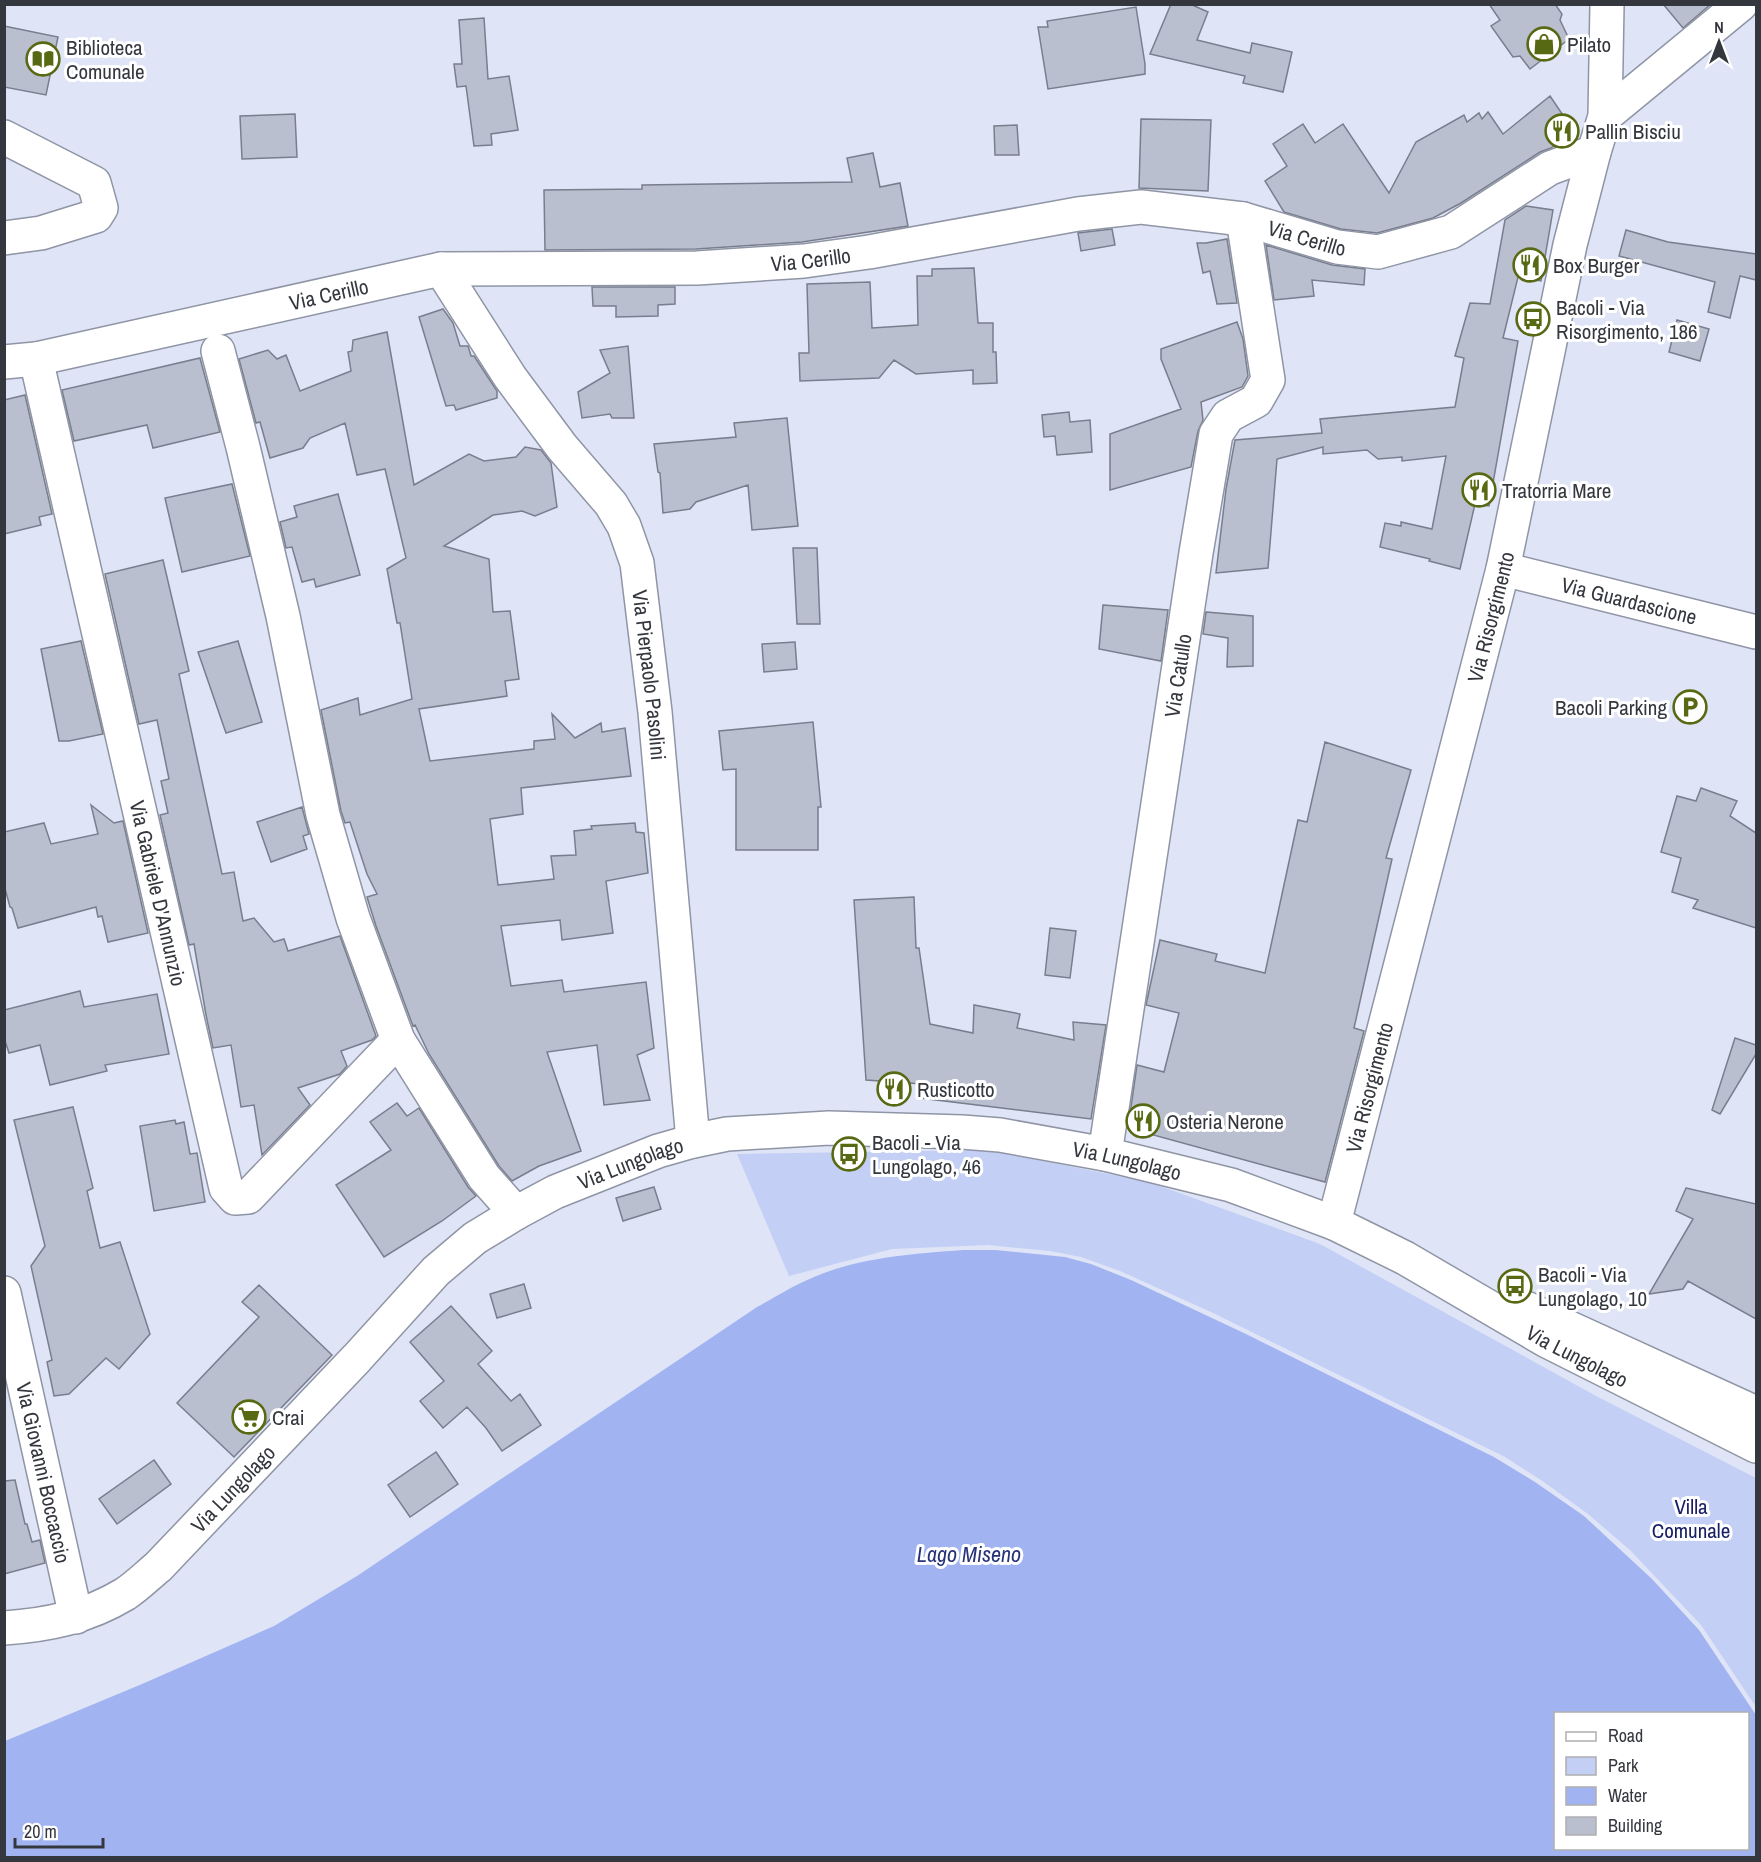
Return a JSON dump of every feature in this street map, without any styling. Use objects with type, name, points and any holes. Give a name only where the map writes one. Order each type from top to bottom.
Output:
[{"type":"street","name":"Via Risorgimento","points":[[1335,1222],[1503,569],[1570,245],[1605,116],[1607,4]]},
{"type":"street","points":[[1605,116],[1741,4]]},
{"type":"street","points":[[4,137],[94,183],[101,208],[96,216],[42,233],[4,238]]},
{"type":"street","name":"Via Cerillo","points":[[20,360],[441,269],[697,268],[804,261],[869,252],[1078,214],[1141,207],[1243,219],[1337,247],[1378,252],[1451,232],[1550,168],[1594,152]]},
{"type":"street","name":"Via Catullo","points":[[1105,1154],[1216,434],[1228,416],[1256,401],[1268,380],[1243,219]]},
{"type":"street","name":"Via Pierpaolo Pasolini","points":[[441,269],[510,377],[562,447],[611,504],[624,526],[637,563],[655,712],[693,1141]]},
{"type":"street","points":[[218,351],[283,616],[323,815],[353,918],[398,1040],[484,1177],[516,1213]]},
{"type":"street","name":"Via Gabriele D'Annunzio","points":[[20,360],[226,1188],[235,1198],[248,1197],[398,1040]]},
{"type":"street","name":"Via Guardascione","points":[[1503,569],[1756,632]]},
{"type":"street","name":"Via Lungolago","points":[[4,1629],[40,1625],[76,1617],[125,1593],[158,1567],[357,1358],[436,1271],[475,1238],[555,1192],[658,1151],[727,1134],[829,1128],[1000,1135],[1105,1154],[1232,1185],[1335,1222],[1405,1258],[1547,1341],[1756,1446]]},
{"type":"street","name":"Via Lungolago","points":[[1405,1258],[1557,1321],[1756,1413]]},
{"type":"street","name":"Via Giovanni Boccaccio","points":[[4,1293],[76,1617]]},
{"type":"green space","name":"Villa Comunale","points":[[987,1150],[1149,1182],[1320,1244],[1598,1397],[1756,1478],[1756,1707],[1701,1625],[1630,1550],[1588,1514],[1505,1457],[1211,1312],[1120,1271],[1081,1257],[1050,1251],[988,1245],[892,1249],[789,1276],[737,1154]]},
{"type":"water","name":"Lago Miseno","points":[[995,1250],[1065,1257],[1091,1264],[1131,1280],[1246,1334],[1494,1457],[1584,1516],[1652,1579],[1699,1630],[1756,1715],[1756,1857],[5,1857],[5,1741],[274,1626],[357,1576],[757,1307],[792,1287],[832,1270],[906,1255]]},
{"type":"building","points":[[1171,4],[1190,4],[1208,12],[1197,40],[1250,53],[1252,43],[1292,52],[1283,92],[1243,83],[1245,76],[1150,54]]},
{"type":"building","points":[[1489,4],[1555,4],[1562,14],[1560,20],[1569,39],[1530,69],[1520,56],[1513,57],[1491,26],[1500,20]]},
{"type":"building","points":[[1663,4],[1711,4],[1683,28]]},
{"type":"building","points":[[1136,7],[1145,74],[1048,89],[1038,27],[1048,27],[1047,21]]},
{"type":"building","points":[[484,18],[488,79],[509,76],[518,130],[491,134],[492,145],[474,146],[466,86],[457,87],[454,64],[462,64],[459,20]]},
{"type":"building","points":[[4,26],[58,37],[46,95],[4,87]]},
{"type":"building","points":[[1550,96],[1573,130],[1551,148],[1540,152],[1461,203],[1433,218],[1377,233],[1341,229],[1284,212],[1265,181],[1287,166],[1273,144],[1303,124],[1315,143],[1343,124],[1389,193],[1416,142],[1464,115],[1467,122],[1479,113],[1482,119],[1488,112],[1503,134]]},
{"type":"building","points":[[295,114],[297,157],[242,159],[240,116]]},
{"type":"building","points":[[1141,119],[1211,120],[1208,191],[1139,188]]},
{"type":"building","points":[[1017,125],[1019,155],[995,155],[994,126]]},
{"type":"building","points":[[873,153],[880,187],[900,183],[908,226],[802,242],[696,249],[545,250],[544,190],[642,189],[642,185],[852,182],[847,158]]},
{"type":"building","points":[[1526,206],[1553,210],[1541,281],[1518,277],[1503,338],[1518,341],[1489,506],[1475,504],[1460,569],[1380,547],[1385,523],[1401,526],[1401,522],[1432,529],[1446,456],[1402,461],[1402,457],[1378,459],[1367,450],[1323,454],[1323,447],[1277,459],[1268,568],[1216,573],[1226,489],[1235,440],[1322,433],[1320,419],[1455,407],[1464,358],[1455,356],[1470,303],[1490,304],[1505,220]]},
{"type":"building","points":[[1112,229],[1115,245],[1081,251],[1078,233]]},
{"type":"building","points":[[1626,230],[1668,242],[1756,254],[1756,280],[1740,276],[1730,318],[1708,312],[1715,282],[1619,256]]},
{"type":"building","points":[[1227,239],[1237,303],[1217,304],[1210,271],[1203,273],[1197,243]]},
{"type":"building","points":[[1266,245],[1332,265],[1365,269],[1364,285],[1312,280],[1314,296],[1274,300]]},
{"type":"building","points":[[974,268],[978,323],[993,323],[993,352],[996,352],[997,383],[973,384],[973,370],[916,374],[894,360],[879,378],[800,381],[799,353],[809,353],[807,284],[870,282],[872,328],[918,325],[917,276],[932,276],[932,269]]},
{"type":"building","points":[[592,287],[675,287],[675,304],[658,305],[658,316],[616,317],[616,306],[593,306]]},
{"type":"building","points":[[443,309],[453,323],[460,346],[468,346],[471,356],[474,356],[497,391],[497,398],[456,410],[454,405],[446,406],[419,317]]},
{"type":"building","points":[[1677,320],[1709,329],[1700,361],[1669,352]]},
{"type":"building","points":[[1237,322],[1243,339],[1248,376],[1242,387],[1201,402],[1203,420],[1198,431],[1191,467],[1110,490],[1110,434],[1181,409],[1161,359],[1161,349]]},
{"type":"building","points":[[387,332],[414,485],[469,454],[484,461],[516,457],[525,447],[541,450],[551,463],[557,507],[535,516],[522,511],[493,515],[444,546],[489,559],[493,612],[510,611],[519,679],[505,681],[507,696],[419,709],[430,761],[534,749],[534,741],[555,739],[552,714],[575,738],[601,723],[602,732],[625,728],[631,776],[521,788],[523,814],[490,819],[498,885],[554,879],[551,856],[576,855],[574,831],[592,829],[591,826],[635,823],[636,832],[644,833],[648,873],[606,881],[613,933],[562,940],[560,920],[501,926],[511,986],[562,980],[564,992],[646,982],[654,1048],[637,1055],[650,1100],[604,1105],[597,1045],[547,1052],[581,1151],[539,1166],[512,1181],[499,1166],[429,1054],[415,1025],[413,1026],[367,897],[377,894],[367,874],[350,822],[345,823],[341,811],[321,710],[358,698],[360,715],[412,699],[400,623],[397,623],[387,569],[406,558],[385,469],[357,475],[345,423],[310,438],[303,448],[270,458],[260,422],[256,423],[239,359],[268,350],[277,359],[286,355],[300,391],[351,371],[348,352],[352,351],[353,340]]},
{"type":"building","points":[[628,346],[634,418],[612,418],[610,414],[582,418],[578,392],[610,373],[600,350]]},
{"type":"building","points":[[200,358],[220,432],[153,448],[147,425],[74,441],[62,390]]},
{"type":"building","points":[[25,395],[52,514],[39,517],[41,525],[4,534],[4,400]]},
{"type":"building","points":[[1069,412],[1070,422],[1090,420],[1092,452],[1057,455],[1055,436],[1044,437],[1042,415]]},
{"type":"building","points":[[787,418],[798,526],[752,530],[748,485],[696,502],[690,509],[663,513],[660,473],[654,444],[736,437],[734,423]]},
{"type":"building","points":[[232,484],[250,556],[182,572],[165,498]]},
{"type":"building","points":[[338,494],[360,575],[316,587],[314,579],[302,582],[292,547],[286,548],[280,522],[297,517],[294,506]]},
{"type":"building","points":[[793,548],[817,548],[820,624],[797,624]]},
{"type":"building","points":[[163,560],[189,671],[179,674],[222,874],[234,872],[243,921],[254,918],[274,942],[284,939],[288,951],[340,936],[376,1036],[372,1040],[341,1051],[347,1066],[340,1074],[298,1088],[310,1105],[262,1155],[254,1105],[241,1107],[231,1045],[213,1048],[194,944],[189,945],[160,815],[168,813],[161,781],[169,779],[157,720],[139,724],[105,574]]},
{"type":"building","points":[[1103,605],[1168,610],[1161,661],[1099,649]]},
{"type":"building","points":[[1206,612],[1253,616],[1253,666],[1227,667],[1228,638],[1203,634]]},
{"type":"building","points":[[81,641],[103,734],[59,741],[41,649]]},
{"type":"building","points":[[238,641],[262,722],[226,733],[198,652]]},
{"type":"building","points":[[795,642],[797,669],[764,672],[762,644]]},
{"type":"building","points":[[813,722],[821,807],[818,807],[818,850],[736,850],[736,769],[723,770],[719,731]]},
{"type":"building","points":[[1325,742],[1411,770],[1386,858],[1392,859],[1354,1028],[1364,1031],[1325,1182],[1128,1128],[1137,1065],[1164,1072],[1179,1013],[1146,1005],[1160,940],[1217,954],[1215,961],[1265,973],[1298,820],[1307,822]]},
{"type":"building","points":[[1701,788],[1737,801],[1730,816],[1756,833],[1756,928],[1693,908],[1698,900],[1672,892],[1681,858],[1661,852],[1677,796],[1696,801]]},
{"type":"building","points":[[91,805],[114,823],[123,821],[148,933],[108,942],[102,916],[98,917],[96,907],[18,928],[4,885],[4,832],[44,823],[51,844],[98,834]]},
{"type":"building","points":[[302,807],[309,834],[303,836],[307,849],[271,862],[257,822]]},
{"type":"building","points":[[914,897],[916,948],[919,948],[930,1024],[973,1033],[974,1005],[1020,1014],[1017,1028],[1074,1040],[1073,1022],[1106,1025],[1091,1119],[920,1098],[922,1084],[866,1080],[854,900]]},
{"type":"building","points":[[1050,928],[1076,931],[1070,978],[1045,975]]},
{"type":"building","points":[[80,991],[84,1007],[157,994],[169,1054],[105,1065],[107,1071],[50,1085],[40,1045],[9,1053],[4,1038],[4,1010]]},
{"type":"building","points":[[1735,1038],[1756,1045],[1756,1054],[1720,1114],[1712,1110]]},
{"type":"building","points":[[397,1103],[407,1116],[419,1108],[468,1187],[476,1196],[442,1221],[384,1257],[336,1185],[391,1150],[370,1122]]},
{"type":"building","points":[[73,1107],[93,1188],[87,1191],[100,1248],[120,1242],[150,1334],[119,1369],[106,1358],[69,1394],[54,1396],[47,1362],[52,1360],[31,1266],[45,1246],[14,1120]]},
{"type":"building","points":[[175,1120],[176,1124],[184,1122],[190,1154],[197,1153],[205,1202],[154,1211],[140,1126]]},
{"type":"building","points":[[654,1187],[661,1209],[623,1221],[616,1198]]},
{"type":"building","points":[[1686,1188],[1756,1204],[1756,1319],[1688,1281],[1683,1289],[1649,1294],[1693,1219],[1676,1211]]},
{"type":"building","points":[[524,1284],[531,1308],[497,1318],[490,1294]]},
{"type":"building","points":[[259,1285],[332,1355],[234,1457],[177,1403],[259,1317],[242,1302]]},
{"type":"building","points":[[451,1306],[492,1351],[478,1364],[511,1401],[520,1394],[541,1425],[502,1451],[467,1407],[443,1428],[420,1401],[444,1381],[410,1342]]},
{"type":"building","points":[[436,1452],[458,1484],[410,1517],[388,1485]]},
{"type":"building","points":[[154,1460],[171,1484],[117,1524],[99,1499]]},
{"type":"building","points":[[15,1480],[25,1524],[27,1524],[32,1542],[40,1540],[45,1563],[4,1574],[4,1481]]},
{"type":"place","name":"Pilato","points":[[1544,44]]},
{"type":"place","name":"Biblioteca Comunale","points":[[43,59]]},
{"type":"place","name":"Pallin Bisciu","points":[[1562,131]]},
{"type":"place","name":"Box Burger","points":[[1530,265]]},
{"type":"place","name":"Bacoli - Via Risorgimento, 186","points":[[1533,319]]},
{"type":"place","name":"Tratorria Mare","points":[[1479,490]]},
{"type":"place","name":"Bacoli Parking","points":[[1690,707]]},
{"type":"place","name":"Rusticotto","points":[[894,1089]]},
{"type":"place","name":"Osteria Nerone","points":[[1143,1121]]},
{"type":"place","name":"Bacoli - Via Lungolago, 46","points":[[849,1154]]},
{"type":"place","name":"Bacoli - Via Lungolago, 10","points":[[1515,1286]]},
{"type":"place","name":"Crai","points":[[249,1417]]}]
